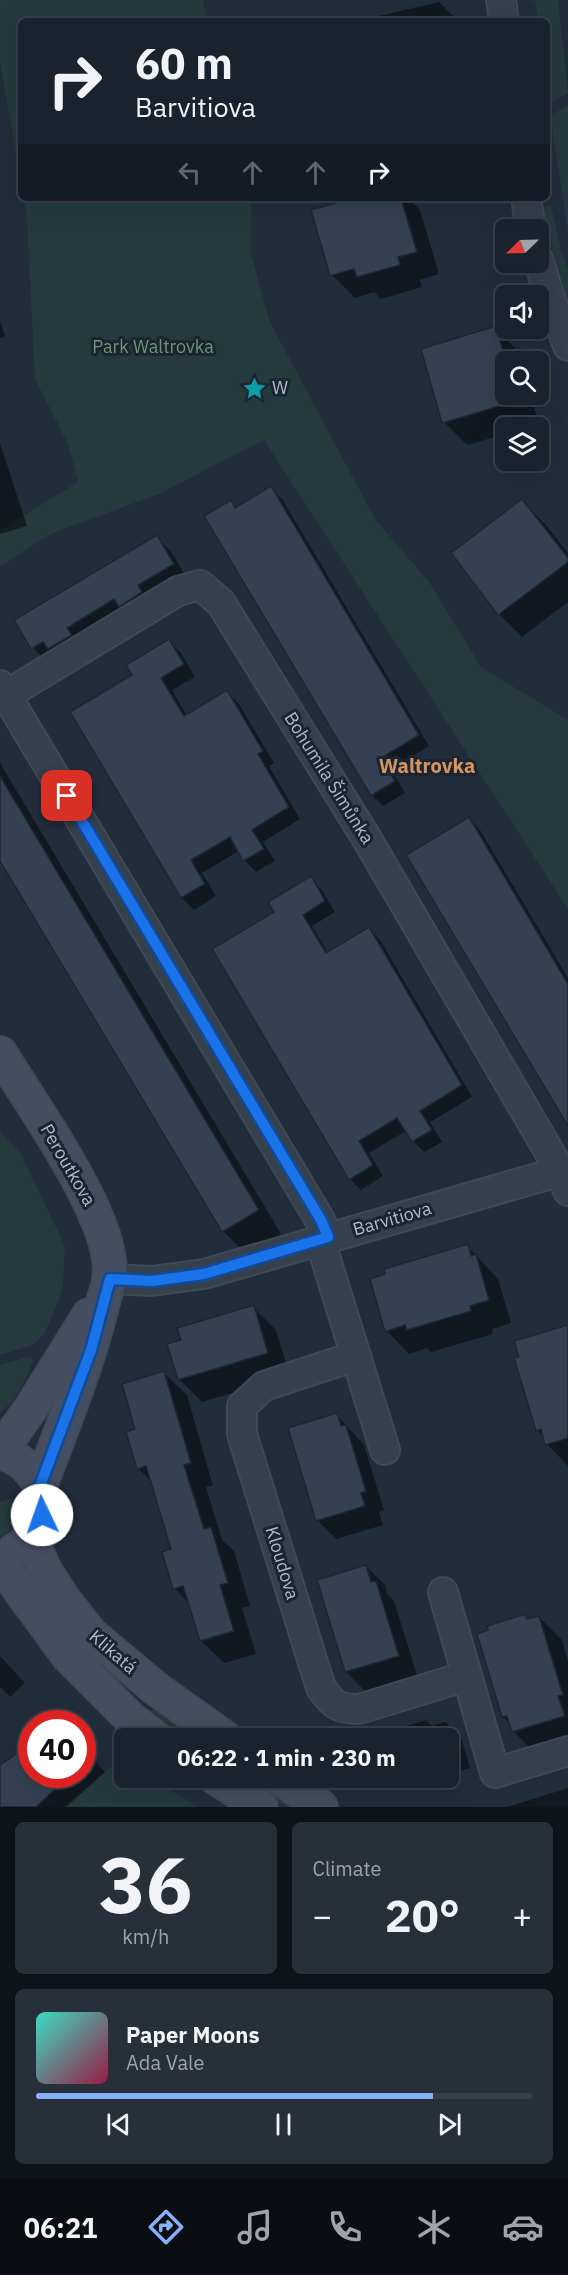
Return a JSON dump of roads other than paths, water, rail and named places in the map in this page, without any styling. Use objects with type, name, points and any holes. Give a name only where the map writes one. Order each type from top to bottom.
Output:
[{"type":"street","points":[[501,0],[504,18]]},
{"type":"street","points":[[526,201],[529,219]]},
{"type":"street","points":[[542,273],[568,346]]},
{"type":"street","name":"Bohumila Šimůnka","points":[[3,690],[178,591],[200,585],[221,603],[373,849],[566,1177]]},
{"type":"street","points":[[3,690],[321,1220],[356,1356],[385,1450]]},
{"type":"street","name":"Peroutkova","points":[[0,1053],[94,1209],[106,1247],[108,1282],[91,1350],[40,1486]]},
{"type":"street","name":"Barvitiova","points":[[108,1282],[152,1281],[204,1274],[324,1238],[566,1177]]},
{"type":"street","points":[[0,1555],[16,1550],[30,1539],[39,1526],[43,1499],[40,1486],[27,1466],[19,1459],[0,1452],[31,1408],[108,1282]]},
{"type":"street","name":"Kloudova","points":[[356,1356],[264,1386],[242,1406],[242,1434],[321,1688],[332,1702],[343,1709],[359,1709],[467,1676]]},
{"type":"street","name":"Klikatá","points":[[30,1539],[46,1572],[64,1600],[91,1634],[155,1688],[211,1728]]},
{"type":"street","name":"Klikatá","points":[[0,1563],[69,1657],[143,1728]]},
{"type":"street","points":[[443,1592],[495,1773],[568,1751]]},
{"type":"street","points":[[232,1788],[261,1807]]},
{"type":"street","points":[[294,1788],[321,1807]]},
{"type":"place","name":"W","points":[[254,388]]},
{"type":"district","name":"Waltrovka","points":[[427,766]]},
{"type":"park label","name":"Park Waltrovka","points":[[153,347]]}]
